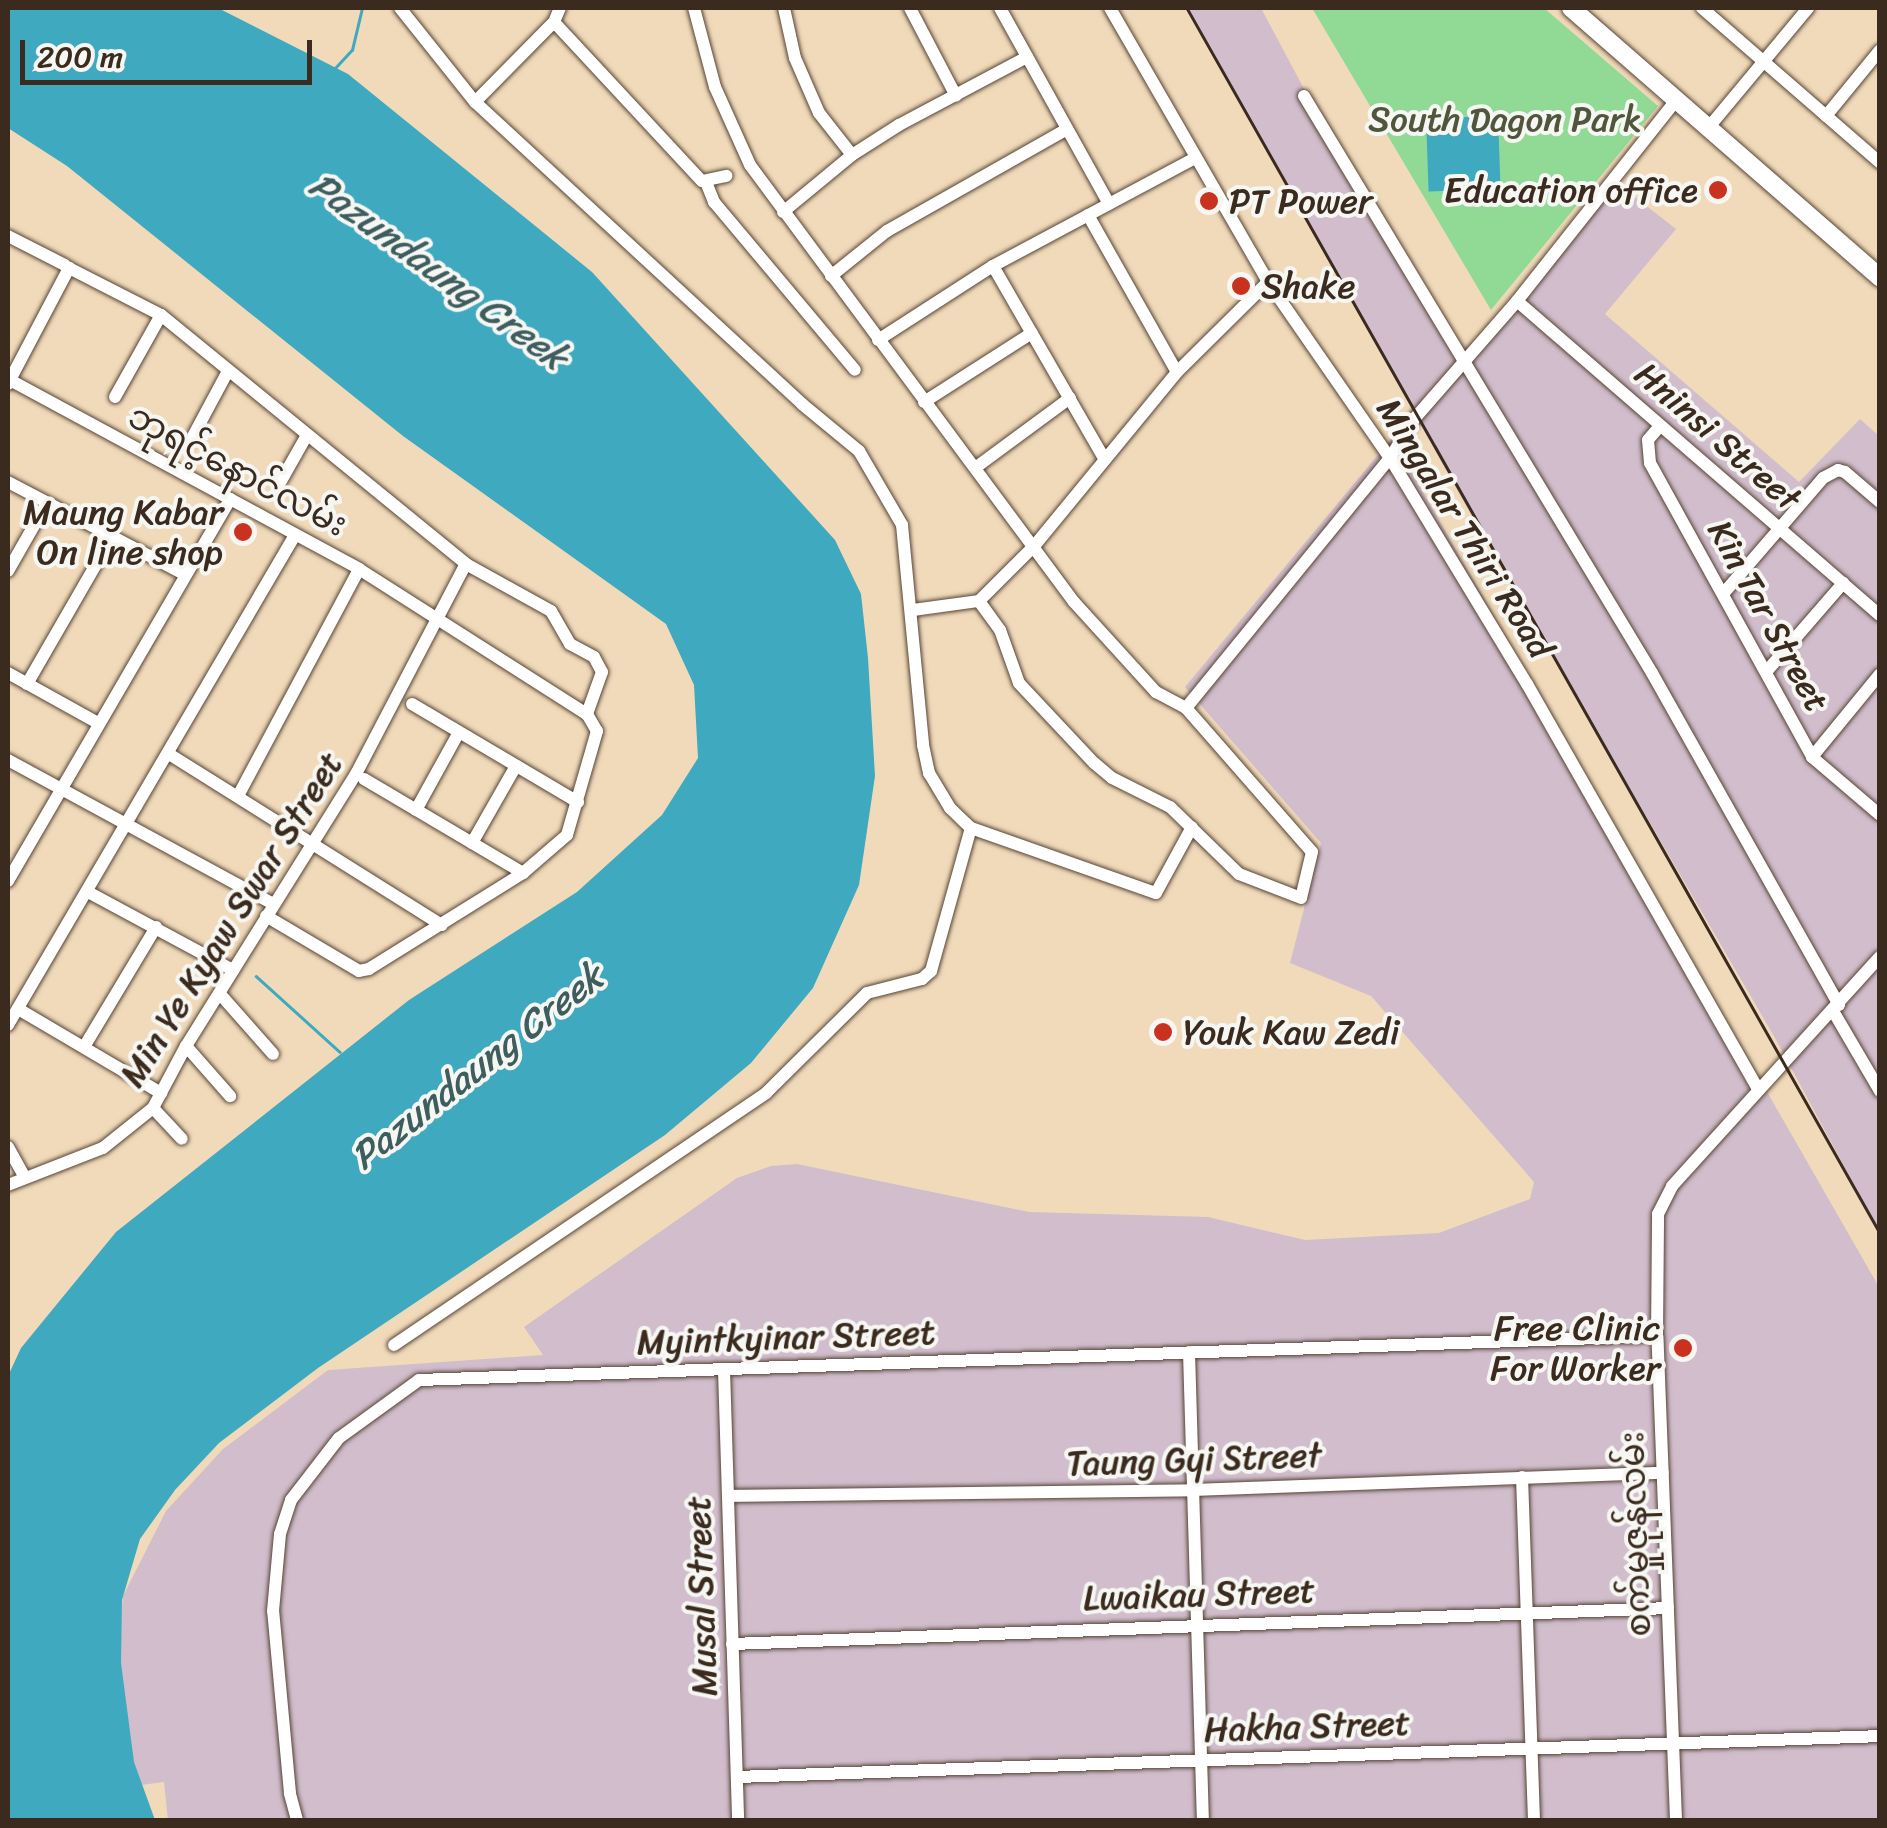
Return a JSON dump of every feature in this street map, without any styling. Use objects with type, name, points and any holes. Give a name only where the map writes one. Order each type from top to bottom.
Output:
[{"type":"main road","points":[[1571,8],[1880,278]]},
{"type":"street","points":[[400,8],[476,102],[802,404],[859,451],[902,525],[929,773],[939,794],[971,828],[1156,893],[1192,827]]},
{"type":"street","points":[[476,102],[554,22],[560,8]]},
{"type":"street","points":[[694,8],[729,128],[783,212],[1035,544],[1074,602],[1156,692],[1186,708],[1312,852],[1301,898],[1239,874],[1170,807],[1112,778],[1019,683],[1000,630],[979,601]]},
{"type":"street","points":[[784,8],[795,58],[818,114],[852,155]]},
{"type":"street","points":[[910,8],[956,96]]},
{"type":"street","points":[[1000,8],[1108,204]]},
{"type":"street","name":"Mingalar Thiri Road","points":[[1110,8],[1268,282],[1390,458],[1528,684],[1758,1089]]},
{"type":"street","points":[[1702,8],[1880,163]]},
{"type":"street","points":[[1710,127],[1808,8]]},
{"type":"street","points":[[554,22],[706,182],[714,202],[855,370]]},
{"type":"street","points":[[1826,116],[1878,56]]},
{"type":"street","points":[[783,212],[852,155],[1028,57]]},
{"type":"street","points":[[1304,96],[1652,673],[1880,1092]]},
{"type":"street","points":[[1186,708],[1390,458],[1415,418],[1517,302],[1677,99]]},
{"type":"street","points":[[831,276],[887,232],[1067,129]]},
{"type":"street","points":[[878,340],[993,266],[1194,158]]},
{"type":"street","points":[[706,182],[726,176]]},
{"type":"street","points":[[1088,214],[1177,372]]},
{"type":"street","points":[[8,236],[161,315],[466,564],[551,611],[572,646],[594,656],[602,676],[587,714],[598,730],[567,834],[523,873],[364,971],[129,822],[8,760]]},
{"type":"street","points":[[8,382],[67,266]]},
{"type":"street","points":[[993,266],[1104,458]]},
{"type":"street","points":[[913,610],[979,601],[1035,544],[1177,372],[1268,282]]},
{"type":"street","name":"Hninsi Street","points":[[1517,302],[1880,615]]},
{"type":"street","points":[[115,397],[161,315]]},
{"type":"street","points":[[924,402],[1032,333]]},
{"type":"street","points":[[192,440],[228,371]]},
{"type":"street","name":"ဘုရင့်နောင်လမ်း","points":[[8,382],[360,570],[440,617],[587,714]]},
{"type":"street","points":[[975,468],[1070,398]]},
{"type":"street","name":"Kin Tar Street","points":[[1660,426],[1648,440],[1650,463],[1812,757],[1879,814]]},
{"type":"street","points":[[281,481],[308,435]]},
{"type":"street","points":[[1724,594],[1823,478],[1838,470],[1880,502]]},
{"type":"street","points":[[8,482],[184,574]]},
{"type":"street","points":[[8,882],[14,858],[62,789],[230,499]]},
{"type":"street","points":[[8,572],[47,504]]},
{"type":"street","points":[[8,1025],[295,534]]},
{"type":"street","points":[[27,684],[112,537]]},
{"type":"street","name":"Min Ye Kyaw Swar Street","points":[[8,1185],[103,1148],[153,1108],[186,1046],[400,696],[466,564]]},
{"type":"street","points":[[238,796],[360,570]]},
{"type":"street","points":[[1766,672],[1842,584]]},
{"type":"street","points":[[8,673],[98,723]]},
{"type":"street","points":[[1812,757],[1880,674]]},
{"type":"street","points":[[412,704],[578,802]]},
{"type":"street","points":[[416,810],[459,732]]},
{"type":"street","points":[[169,754],[314,841],[442,925]]},
{"type":"street","points":[[472,844],[516,766]]},
{"type":"street","points":[[364,779],[523,873]]},
{"type":"street","points":[[394,1344],[766,1092],[867,993],[922,979],[932,971],[971,828]]},
{"type":"street","points":[[88,892],[233,970]]},
{"type":"street","points":[[84,1047],[156,927]]},
{"type":"street","name":"စက်မှုဇုန်လမ်း","points":[[1676,1820],[1657,1336],[1662,1201],[1758,1089],[1880,958]]},
{"type":"street","points":[[220,994],[273,1054]]},
{"type":"street","points":[[20,1010],[161,1093]]},
{"type":"street","points":[[186,1046],[230,1096]]},
{"type":"street","points":[[153,1108],[182,1139]]},
{"type":"street","points":[[8,1147],[26,1178]]},
{"type":"street","name":"Myintkyinar Street","points":[[297,1820],[290,1793],[279,1687],[275,1564],[291,1500],[339,1438],[420,1380],[1657,1336]]},
{"type":"street","points":[[1189,1352],[1203,1820]]},
{"type":"street","name":"Musal Street","points":[[724,1370],[738,1820]]},
{"type":"street","name":"Taung Gyi Street","points":[[728,1496],[1192,1490],[1662,1474]]},
{"type":"street","points":[[1522,1478],[1534,1820]]},
{"type":"street","name":"Lwaikau Street","points":[[732,1644],[1198,1623],[1668,1608]]},
{"type":"street","name":"Hakha Street","points":[[737,1778],[1673,1740],[1880,1736]]},
{"type":"shaded area","points":[[1187,8],[1261,8],[1334,145],[1467,360],[1612,179],[1676,229],[1605,314],[1799,482],[1860,419],[1879,436],[1879,1231],[1775,1038],[1473,518]]},
{"type":"shaded area","points":[[1392,438],[1879,1287],[1879,1820],[168,1820],[164,1782],[133,1786],[116,1680],[123,1596],[166,1511],[223,1449],[328,1370],[543,1355],[524,1327],[737,1178],[771,1166],[797,1164],[1029,1212],[1208,1217],[1305,1240],[1439,1233],[1530,1199],[1534,1182],[1371,996],[1290,963],[1321,843],[1185,687]]},
{"type":"green space","name":"South Dagon Park","points":[[1312,8],[1544,8],[1658,106],[1491,310]]},
{"type":"water","name":"Pazundaung Creek","points":[[8,8],[218,8],[348,74],[592,272],[835,540],[861,594],[868,658],[875,776],[859,885],[813,988],[751,1063],[665,1135],[318,1368],[219,1443],[175,1490],[140,1539],[122,1600],[121,1663],[134,1762],[155,1820],[8,1820],[8,1376],[21,1348],[116,1232],[409,1000],[577,892],[662,815],[698,758],[694,685],[666,624],[403,436],[67,166],[8,128]]},
{"type":"water","points":[[1498,116],[1501,189],[1429,191],[1426,119]]},
{"type":"waterway","points":[[335,68],[352,50],[362,8]]},
{"type":"waterway","points":[[256,976],[340,1052]]},
{"type":"railway","points":[[1187,8],[1880,1233]]},
{"type":"place","name":"Education office","points":[[1718,190]]},
{"type":"place","name":"PT Power","points":[[1209,201]]},
{"type":"place","name":"Shake","points":[[1241,286]]},
{"type":"place","name":"Maung Kabar On line shop","points":[[243,532]]},
{"type":"place","name":"Youk Kaw Zedi","points":[[1163,1032]]},
{"type":"place","name":"Free Clinic For Worker","points":[[1683,1348]]}]
